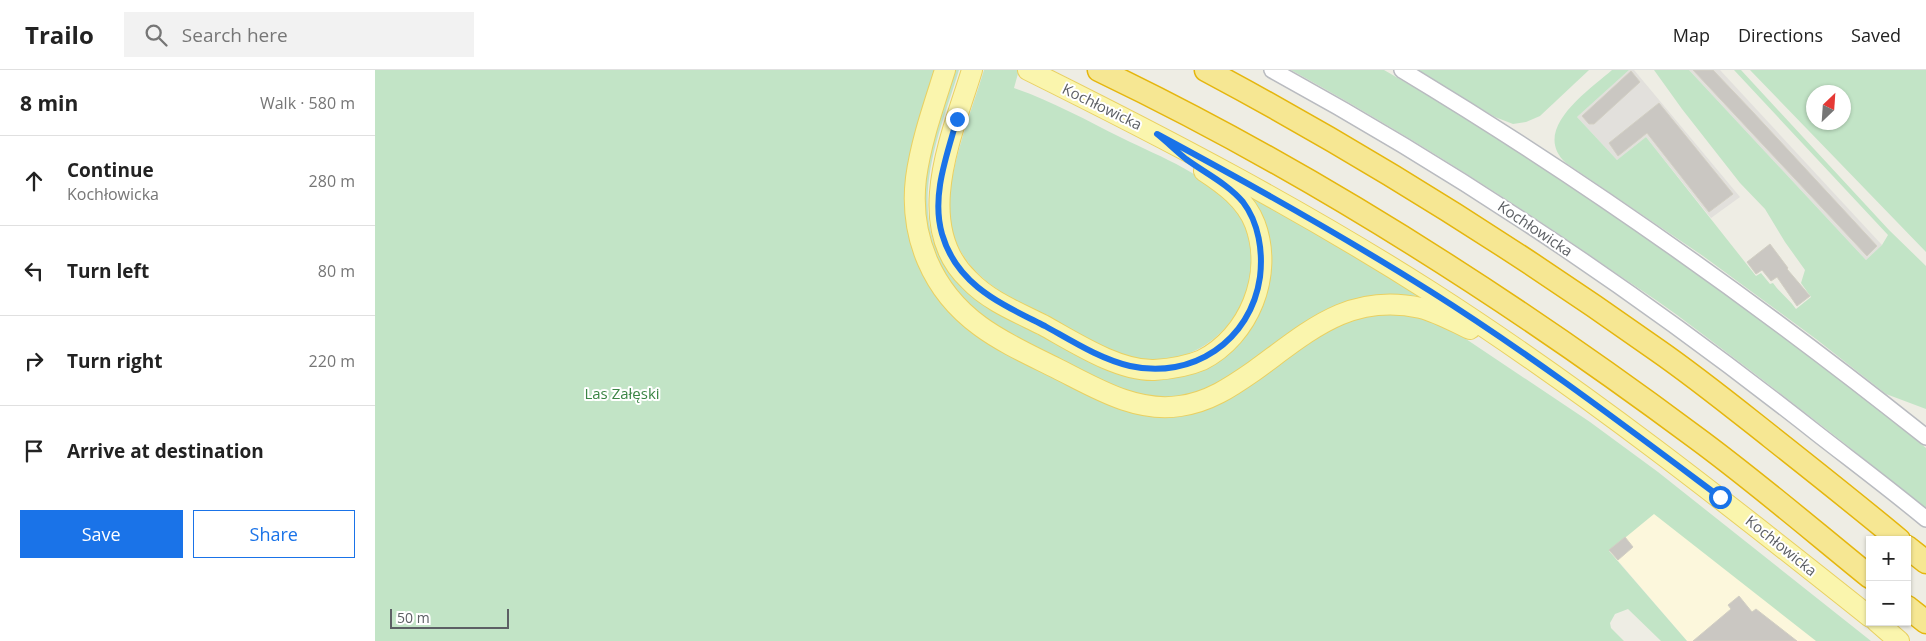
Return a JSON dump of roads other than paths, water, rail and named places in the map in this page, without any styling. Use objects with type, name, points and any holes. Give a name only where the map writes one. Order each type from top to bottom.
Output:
[{"type":"highway","points":[[1099,70],[1281,165],[1352,206],[1476,284],[1563,342],[1697,438],[1866,573]]},
{"type":"highway","points":[[1206,70],[1309,126],[1387,172],[1516,253],[1680,367],[1894,536]]},
{"type":"highway","points":[[1911,549],[1926,562]]},
{"type":"highway","points":[[1911,610],[1926,622]]},
{"type":"main road","points":[[945,70],[923,145],[916,178],[915,204],[919,240],[933,272],[945,292],[979,326],[1001,340],[1107,394],[1129,402],[1153,406],[1179,406],[1206,400],[1232,386],[1322,322],[1345,311],[1370,305],[1394,304],[1423,308],[1521,352]]},
{"type":"main road","points":[[972,70],[942,174],[939,206],[942,234],[953,260],[968,280],[991,298],[1103,356],[1129,366],[1152,370],[1201,360],[1223,346],[1246,318],[1258,289],[1261,266],[1255,224],[1243,202],[1220,182],[1186,159],[1157,134]]},
{"type":"main road","name":"Kochłowicka","points":[[1028,70],[1157,134],[1339,235],[1431,292],[1521,352],[1621,423],[1720,497],[1866,614]]},
{"type":"main road","points":[[1882,626],[1899,641]]},
{"type":"street","name":"Kochłowicka","points":[[1272,70],[1438,166],[1519,217],[1591,266],[1742,375],[1926,519]]},
{"type":"street","points":[[1402,70],[1526,146],[1630,216],[1821,354],[1926,437]]},
{"type":"park label","name":"Las Załęski","points":[[622,394]]}]
